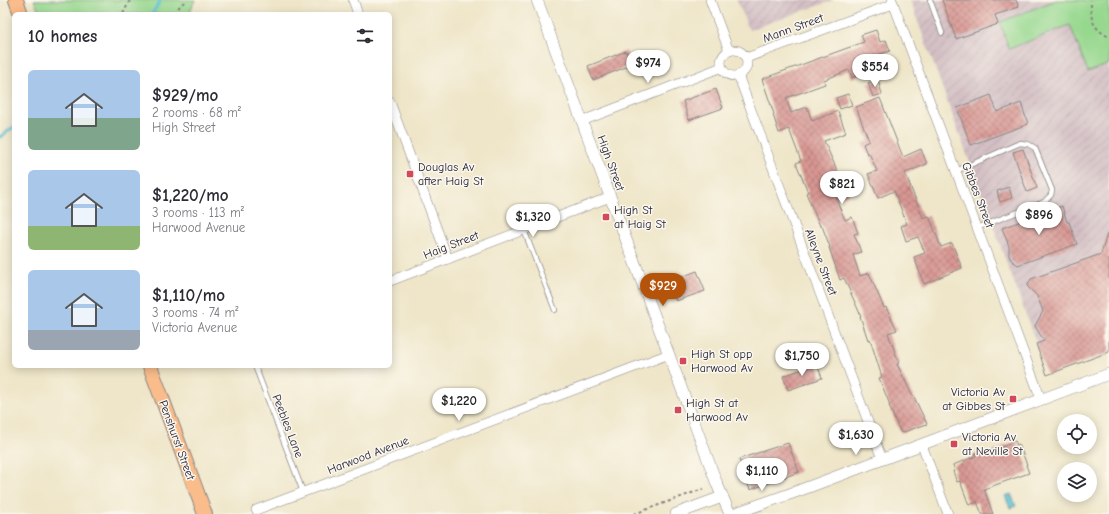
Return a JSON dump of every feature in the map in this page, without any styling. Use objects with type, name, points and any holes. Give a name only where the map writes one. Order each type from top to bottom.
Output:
[{"type":"main road","points":[[16,0],[20,12]]},
{"type":"main road","name":"Penshurst Street","points":[[151,368],[205,514]]},
{"type":"street","points":[[352,0],[357,12]]},
{"type":"street","name":"High Street","points":[[537,0],[722,498],[730,514]]},
{"type":"street","points":[[710,0],[729,51]]},
{"type":"street","name":"Mann Street","points":[[746,58],[892,2]]},
{"type":"street","name":"Gibbes Street","points":[[892,2],[1042,399]]},
{"type":"street","points":[[729,51],[737,51],[746,58],[746,66],[742,73],[738,75],[730,75],[722,67],[723,56],[729,51]]},
{"type":"street","points":[[582,121],[722,67]]},
{"type":"street","name":"Alleyne Street","points":[[738,75],[882,459]]},
{"type":"street","points":[[392,107],[448,259]]},
{"type":"street","name":"Haig Street","points":[[392,280],[610,197]]},
{"type":"street","name":"Harwood Avenue","points":[[256,510],[669,354]]},
{"type":"street","points":[[733,514],[922,445],[1109,374]]},
{"type":"street","points":[[922,445],[948,514]]},
{"type":"street","points":[[676,514],[722,498]]},
{"type":"lane","points":[[930,0],[942,33]]},
{"type":"lane","points":[[956,170],[1020,143],[1028,144],[1035,148],[1052,190],[1051,195],[1044,202],[977,228]]},
{"type":"lane","points":[[524,230],[555,310]]},
{"type":"lane","name":"Peebles Lane","points":[[256,368],[303,492]]},
{"type":"path","points":[[124,12],[130,0]]},
{"type":"path","points":[[177,12],[179,7],[186,0]]},
{"type":"path","points":[[1091,4],[1092,20],[1096,28],[1109,37]]},
{"type":"path","points":[[634,514],[703,488]]},
{"type":"shaded area","points":[[737,0],[834,0],[749,30]]},
{"type":"shaded area","points":[[910,0],[1061,0],[1088,72],[1109,64],[1109,353],[1048,375]]},
{"type":"green space","points":[[34,0],[195,0],[190,12],[39,12]]},
{"type":"green space","points":[[1056,0],[1109,0],[1109,64],[1088,72],[1070,25],[1009,49],[1000,22]]},
{"type":"water","points":[[1011,494],[1016,506],[1010,508],[1005,496]]},
{"type":"building","points":[[942,0],[1016,0],[1019,7],[995,15],[998,24],[956,39]]},
{"type":"building","points":[[876,30],[880,42],[886,40],[890,51],[867,58],[869,64],[864,66],[866,72],[852,78],[849,70],[824,80],[825,84],[786,98],[791,113],[807,107],[812,121],[838,111],[846,133],[824,141],[849,194],[836,199],[845,220],[852,217],[858,233],[854,234],[861,252],[853,255],[860,276],[869,273],[884,308],[886,307],[897,330],[888,333],[899,363],[897,364],[927,424],[901,433],[879,378],[882,377],[861,316],[844,278],[840,280],[822,226],[820,226],[806,193],[808,192],[796,163],[801,161],[789,129],[779,133],[762,79],[864,42],[861,35]]},
{"type":"building","points":[[626,51],[631,65],[593,80],[588,66]]},
{"type":"building","points":[[878,80],[882,94],[873,97],[868,83]]},
{"type":"building","points":[[716,89],[723,108],[689,120],[683,101]]},
{"type":"building","points":[[848,94],[852,105],[840,109],[836,98]]},
{"type":"building","points":[[991,95],[997,112],[1021,103],[1028,124],[971,145],[957,108]]},
{"type":"building","points":[[880,98],[903,157],[921,149],[927,164],[905,173],[923,218],[929,216],[941,247],[952,243],[962,268],[924,284],[914,257],[925,253],[918,237],[906,241],[901,226],[907,224],[894,191],[878,198],[868,174],[877,171],[863,144],[869,141],[856,107]]},
{"type":"building","points":[[1023,149],[1037,188],[1027,192],[1013,152]]},
{"type":"building","points":[[1009,187],[1012,198],[1000,202],[997,191]]},
{"type":"building","points":[[1062,206],[1067,222],[1069,222],[1077,244],[1018,265],[1012,261],[1009,256],[1009,246],[1002,228]]},
{"type":"building","points":[[1107,234],[1109,235],[1109,352],[1047,375],[1036,344],[1044,341],[1035,326],[1043,311],[1037,296],[1027,286],[1031,279],[1101,254]]},
{"type":"building","points":[[697,271],[705,291],[676,301],[668,282]]},
{"type":"building","points":[[817,364],[822,378],[788,390],[783,376]]},
{"type":"building","points":[[1015,441],[1017,445],[1019,444],[1029,473],[984,489],[993,514],[982,514],[977,502],[969,505],[960,481],[957,482],[956,480],[953,465],[976,456],[975,453],[983,451],[985,455],[1003,448],[1002,447]]},
{"type":"building","points":[[788,443],[799,472],[750,490],[739,459]]},
{"type":"waterway","points":[[153,12],[161,0]]},
{"type":"waterway","points":[[0,137],[12,128]]},
{"type":"place","name":"Douglas Av after Haig St","points":[[410,174]]},
{"type":"place","name":"High St at Haig St","points":[[606,217]]},
{"type":"place","name":"High St opp Harwood Av","points":[[683,361]]},
{"type":"place","name":"Victoria Av at Gibbes St","points":[[1013,399]]},
{"type":"place","name":"High St at Harwood Av","points":[[678,410]]},
{"type":"place","name":"Victoria Av at Neville St","points":[[954,444]]}]
